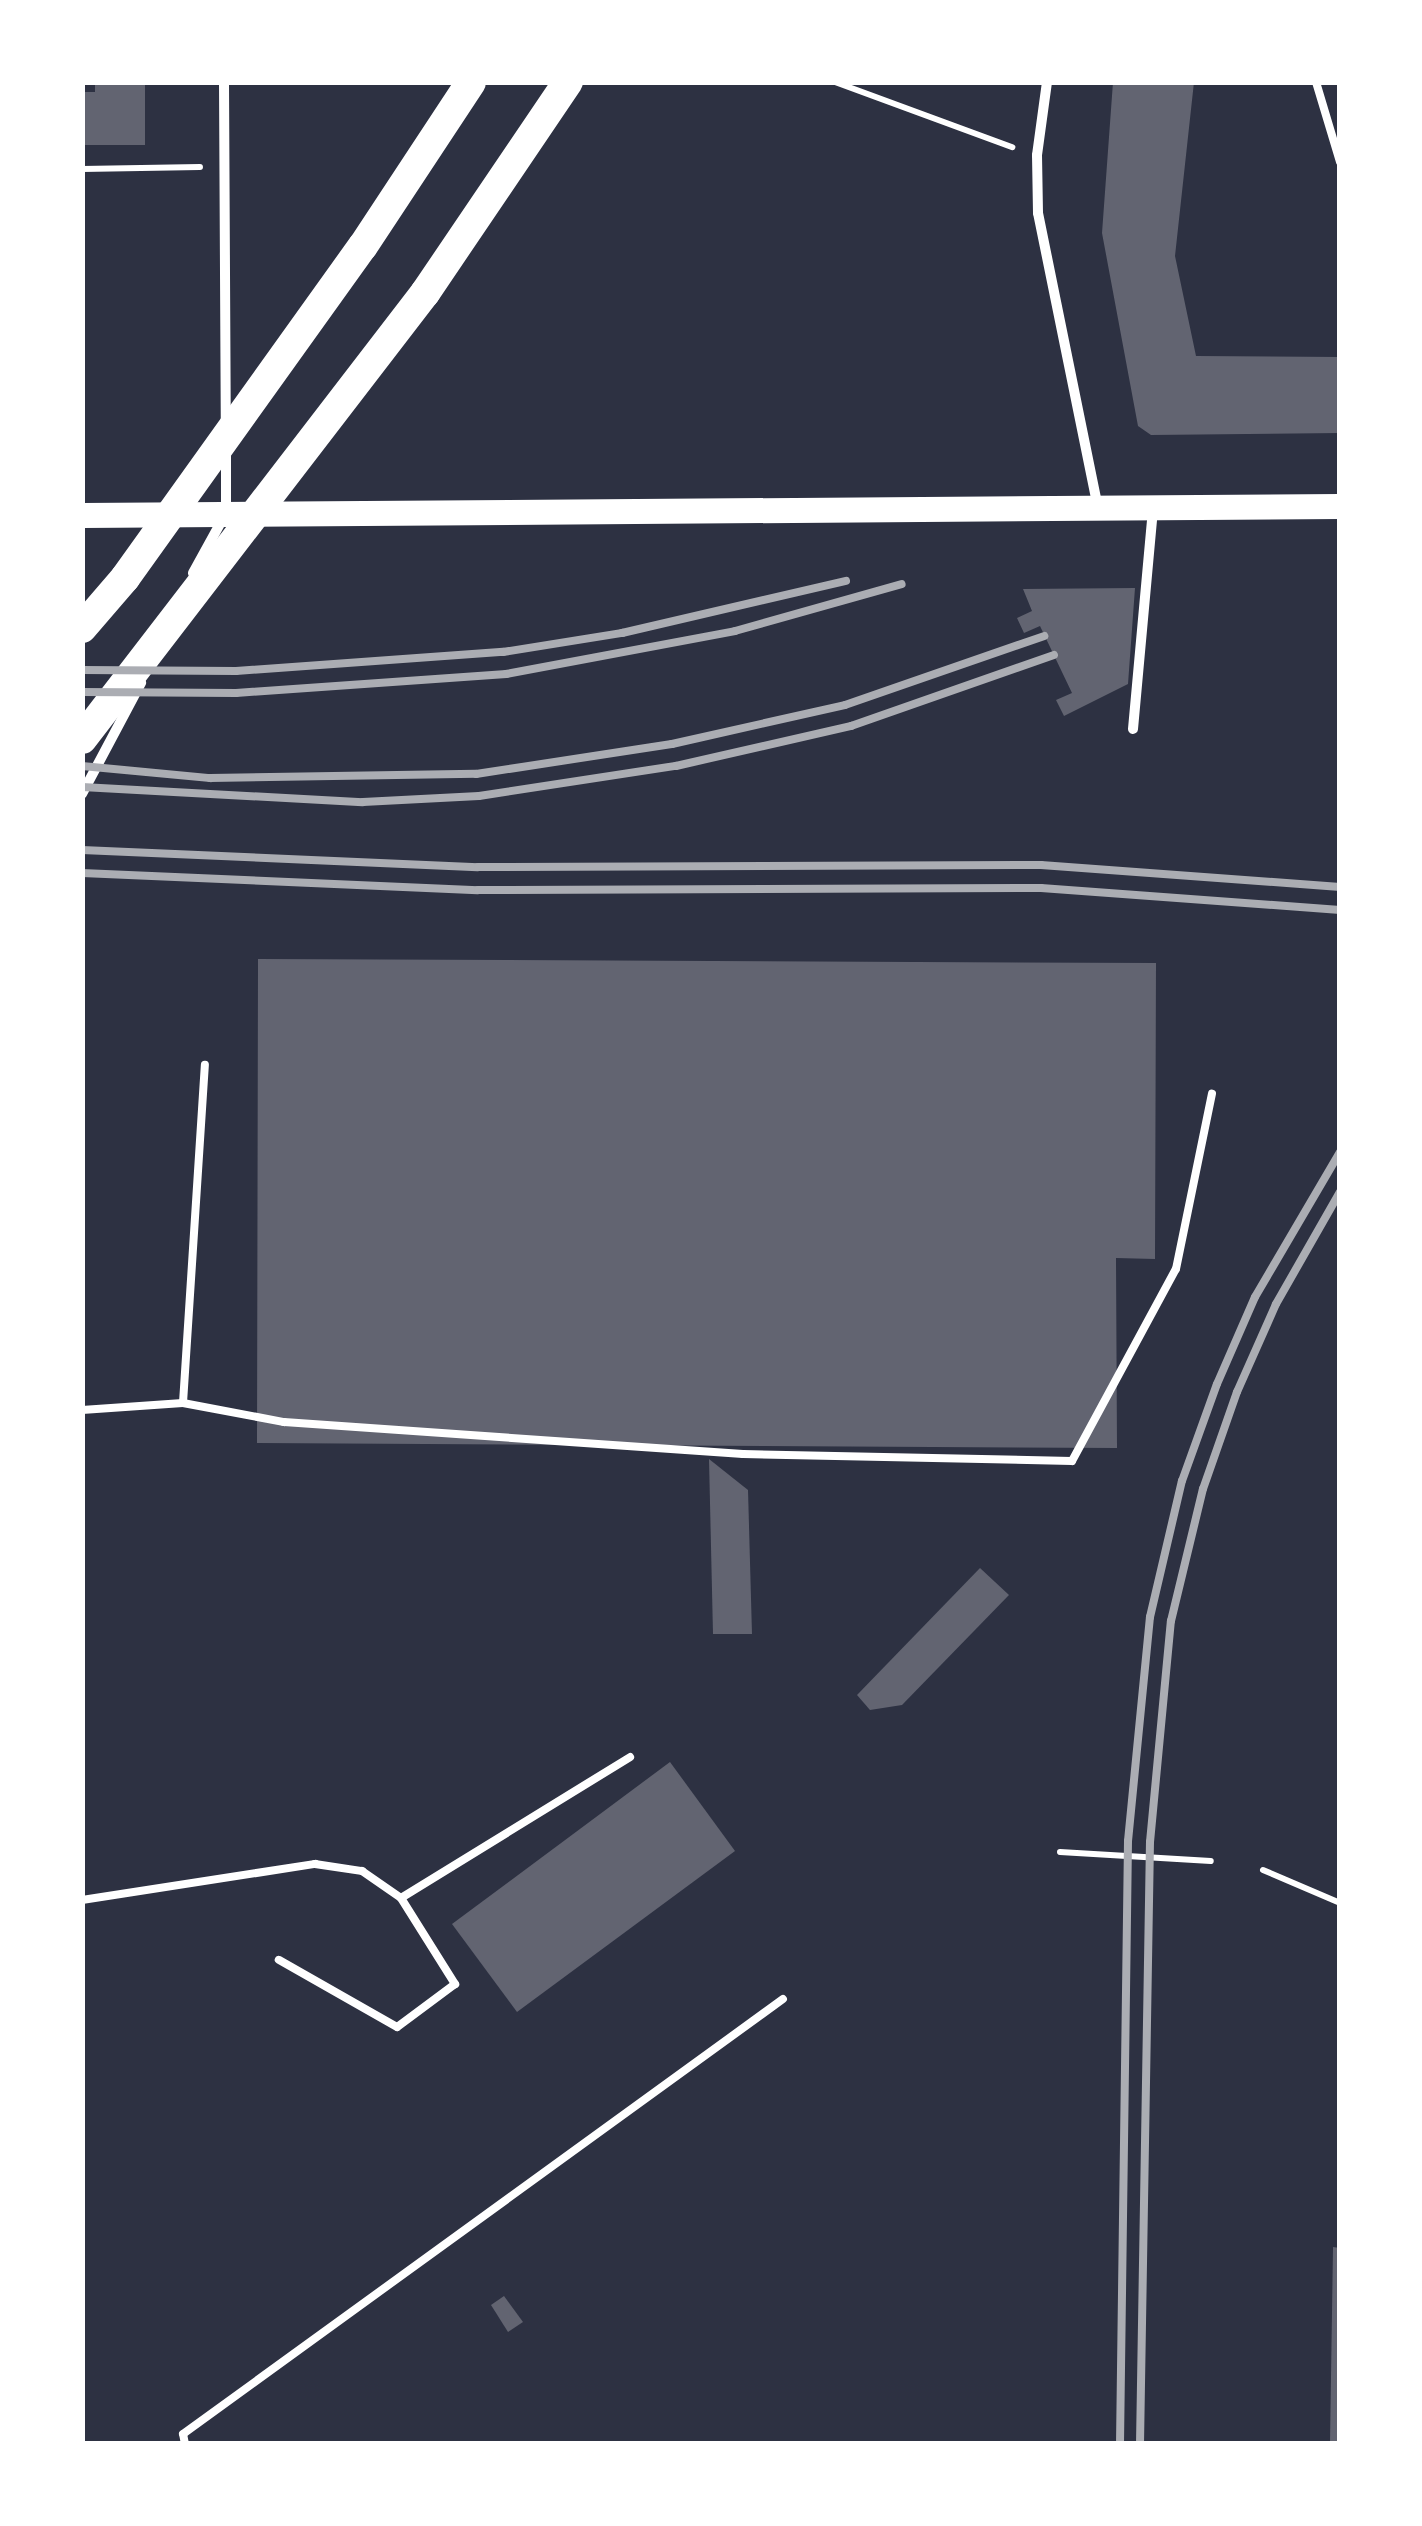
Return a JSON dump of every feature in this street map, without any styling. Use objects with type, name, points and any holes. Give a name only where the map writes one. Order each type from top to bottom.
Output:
[{"type":"highway","points":[[82,628],[125,578],[363,246],[471,82]]},
{"type":"highway","points":[[82,739],[180,620],[425,293],[568,82]]},
{"type":"main road","points":[[82,515],[1340,506]]},
{"type":"street","points":[[82,794],[170,630],[226,513],[224,82]]},
{"type":"street","points":[[1047,82],[1036,156],[1046,275],[1098,508]]},
{"type":"street","points":[[1133,729],[1154,508]]},
{"type":"lane","points":[[1316,82],[1340,162]]},
{"type":"lane","points":[[184,1403],[204,1065]]},
{"type":"lane","points":[[82,1410],[184,1403],[284,1422],[744,1454],[1072,1461],[1176,1269],[1212,1094]]},
{"type":"lane","points":[[400,1898],[630,1757]]},
{"type":"lane","points":[[82,1900],[315,1864],[362,1871],[400,1898],[455,1984],[397,2027],[279,1960]]},
{"type":"lane","points":[[185,2444],[183,2434],[783,1998]]},
{"type":"path","points":[[835,82],[1036,156]]},
{"type":"path","points":[[82,168],[226,166]]},
{"type":"path","points":[[1060,1852],[1211,1861]]},
{"type":"path","points":[[1263,1870],[1340,1903]]},
{"type":"building","points":[[95,82],[145,82],[145,145],[82,145],[82,92],[95,92]]},
{"type":"building","points":[[1113,82],[1194,82],[1175,256],[1196,356],[1340,357],[1340,433],[1151,435],[1138,426],[1102,233]]},
{"type":"building","points":[[1135,588],[1128,684],[1064,716],[1056,700],[1072,693],[1040,626],[1024,633],[1017,618],[1032,611],[1023,589]]},
{"type":"building","points":[[258,959],[1156,963],[1155,1259],[1116,1258],[1117,1448],[257,1443]]},
{"type":"building","points":[[709,1459],[748,1490],[752,1634],[713,1634]]},
{"type":"building","points":[[980,1568],[1009,1595],[902,1705],[870,1710],[857,1695]]},
{"type":"building","points":[[670,1762],[735,1851],[517,2012],[452,1924]]},
{"type":"building","points":[[1333,2247],[1340,2248],[1340,2443],[1330,2443]]},
{"type":"building","points":[[504,2296],[523,2322],[508,2332],[491,2305]]},
{"type":"railway","points":[[82,670],[236,671],[503,652],[622,633],[846,581]]},
{"type":"railway","points":[[82,692],[236,693],[506,674],[735,631],[902,584]]},
{"type":"railway","points":[[82,766],[210,778],[476,774],[672,744],[845,705],[1044,636]]},
{"type":"railway","points":[[82,787],[363,802],[479,796],[676,766],[851,726],[1054,655]]},
{"type":"railway","points":[[82,850],[478,867],[1041,865],[1340,887]]},
{"type":"railway","points":[[82,873],[478,890],[1041,888],[1340,910]]},
{"type":"railway","points":[[1120,2444],[1128,1841],[1150,1617],[1182,1481],[1217,1384],[1255,1297],[1340,1152]]},
{"type":"railway","points":[[1140,2444],[1150,1842],[1171,1621],[1203,1489],[1237,1392],[1276,1304],[1340,1192]]}]
